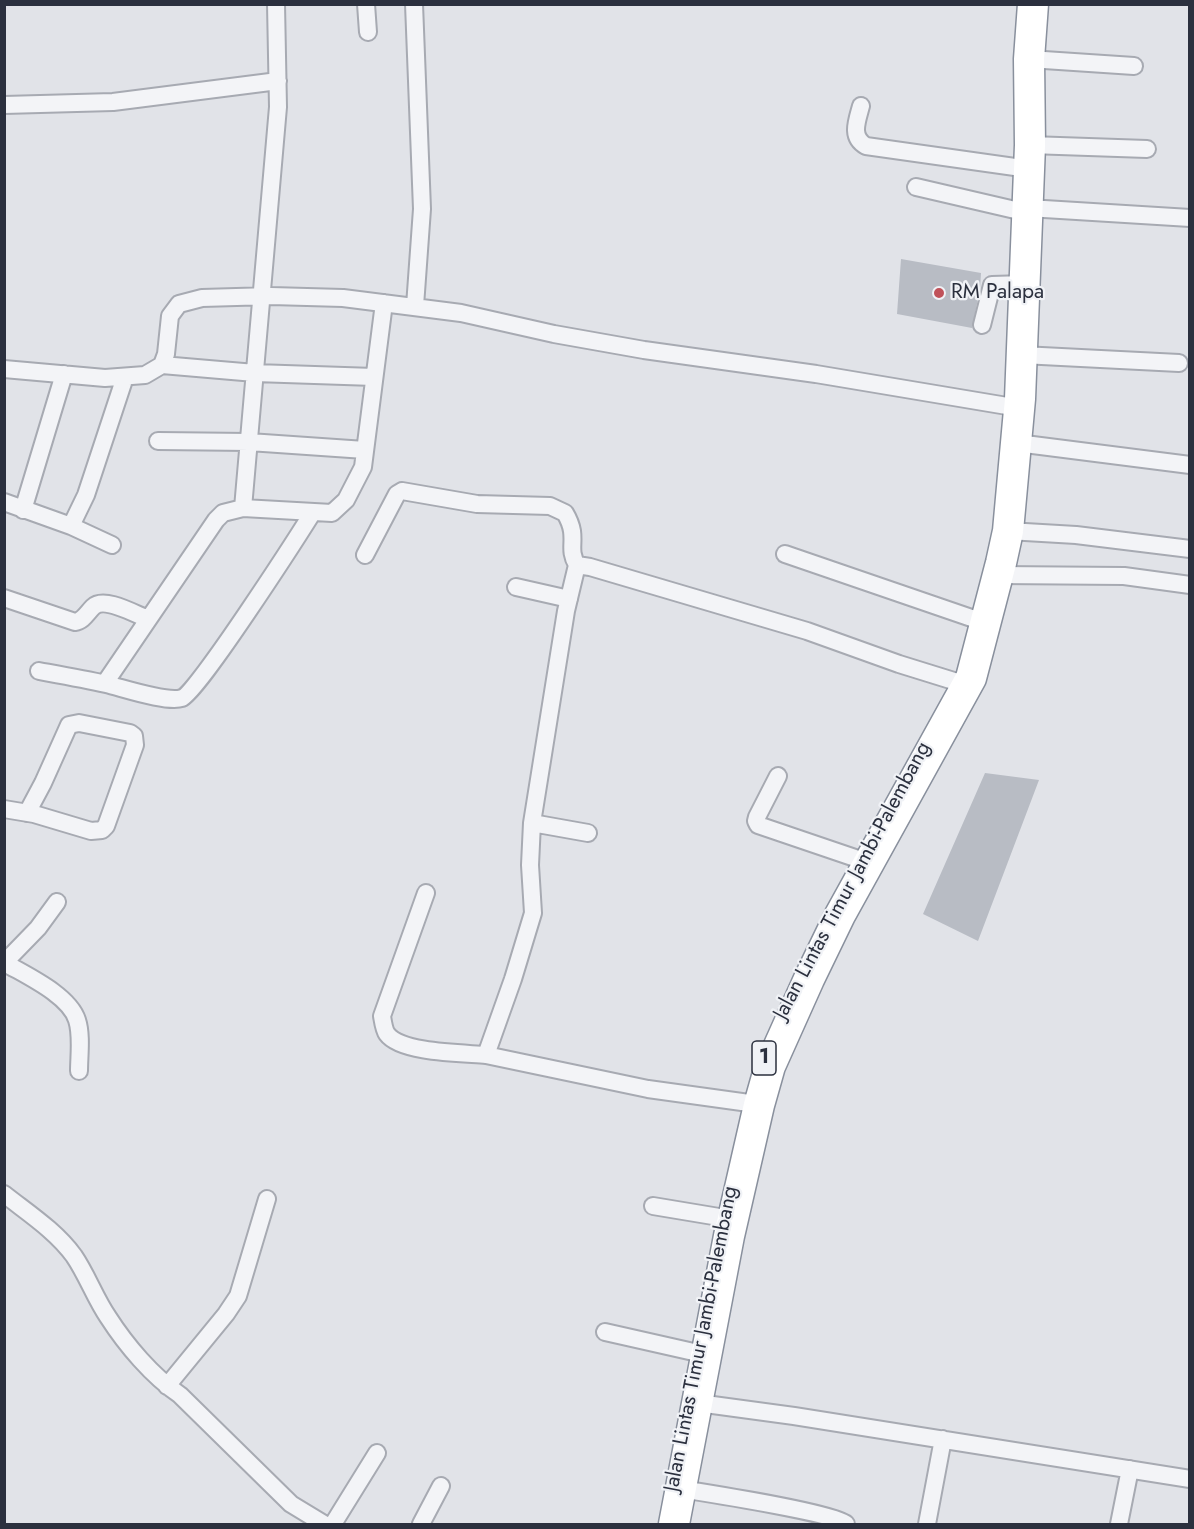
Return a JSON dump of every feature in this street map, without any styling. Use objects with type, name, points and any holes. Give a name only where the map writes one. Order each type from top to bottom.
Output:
[{"type":"highway","name":"Jalan Lintas Timur Jambi-Palembang","points":[[674,1524],[729,1236],[770,1066],[840,915],[967,686],[985,629],[998,575],[1008,531],[1017,443],[1028,210],[1029,59],[1033,4]]},
{"type":"highway","name":"Jalan Lintas Timur Jambi-Palembang","points":[[665,1524],[725,1218],[749,1103],[760,1065],[776,1027],[861,860],[985,629]]},
{"type":"street","points":[[243,508],[278,107],[276,4]]},
{"type":"street","points":[[366,4],[368,32]]},
{"type":"street","points":[[414,4],[422,209],[416,306]]},
{"type":"street","points":[[1029,59],[1134,66]]},
{"type":"street","points":[[4,105],[113,102],[278,81]]},
{"type":"street","points":[[861,106],[856,123],[856,134],[857,139],[866,146],[1029,157],[1147,149]]},
{"type":"street","points":[[916,187],[1028,210],[1190,218]]},
{"type":"street","points":[[982,325],[992,285],[1025,284]]},
{"type":"street","points":[[162,365],[166,354],[170,316],[179,304],[202,298],[262,296],[343,298],[462,313],[599,342],[816,374],[1019,408]]},
{"type":"street","points":[[105,684],[223,513],[243,508],[333,513],[346,500],[363,468],[384,303]]},
{"type":"street","points":[[1022,355],[1179,363]]},
{"type":"street","points":[[4,369],[105,378],[145,375],[162,365],[255,373],[374,377]]},
{"type":"street","points":[[24,510],[64,374]]},
{"type":"street","points":[[71,526],[86,495],[125,377]]},
{"type":"street","points":[[158,441],[249,442],[365,450]]},
{"type":"street","points":[[1017,443],[1190,465]]},
{"type":"street","points":[[365,555],[397,494],[402,491],[477,504],[550,506],[565,513],[572,530],[572,556],[577,565],[569,599],[532,823],[530,865],[533,913],[486,1055]]},
{"type":"street","points":[[4,502],[71,526],[112,545]]},
{"type":"street","points":[[39,671],[171,699],[183,698],[192,691],[313,512]]},
{"type":"street","points":[[1008,531],[1076,535],[1190,549]]},
{"type":"street","points":[[785,554],[985,629]]},
{"type":"street","points":[[577,565],[807,631],[898,664],[957,682]]},
{"type":"street","points":[[998,575],[1124,576],[1190,585]]},
{"type":"street","points":[[516,587],[569,599]]},
{"type":"street","points":[[4,598],[70,622],[79,622],[95,605],[103,602],[148,619]]},
{"type":"street","points":[[4,809],[91,831],[102,830],[106,826],[135,745],[134,736],[79,723],[69,725],[27,813]]},
{"type":"street","points":[[778,776],[757,817],[758,825],[861,860]]},
{"type":"street","points":[[532,823],[588,833]]},
{"type":"street","points":[[426,893],[382,1016],[386,1033],[399,1044],[438,1051],[486,1055],[648,1089],[749,1103]]},
{"type":"street","points":[[57,902],[38,928],[23,941],[5,963],[63,999],[71,1008],[78,1021],[79,1071]]},
{"type":"street","points":[[4,1194],[49,1230],[72,1254],[107,1316],[132,1348],[167,1386],[180,1395],[291,1504],[324,1524]]},
{"type":"street","points":[[167,1386],[238,1296],[267,1199]]},
{"type":"street","points":[[653,1206],[725,1218]]},
{"type":"street","points":[[605,1332],[698,1353]]},
{"type":"street","points":[[698,1403],[944,1439],[1190,1479]]},
{"type":"street","points":[[927,1524],[944,1439]]},
{"type":"street","points":[[333,1524],[376,1453]]},
{"type":"street","points":[[1119,1524],[1130,1469]]},
{"type":"street","points":[[421,1524],[441,1486]]},
{"type":"street","points":[[681,1489],[814,1513],[840,1519],[846,1524]]},
{"type":"building","name":"RM Palapa","points":[[901,259],[981,273],[972,328],[897,314]]},
{"type":"building","points":[[985,773],[1039,780],[978,941],[923,914]]},
{"type":"place","name":"RM Palapa","points":[[939,293]]}]
